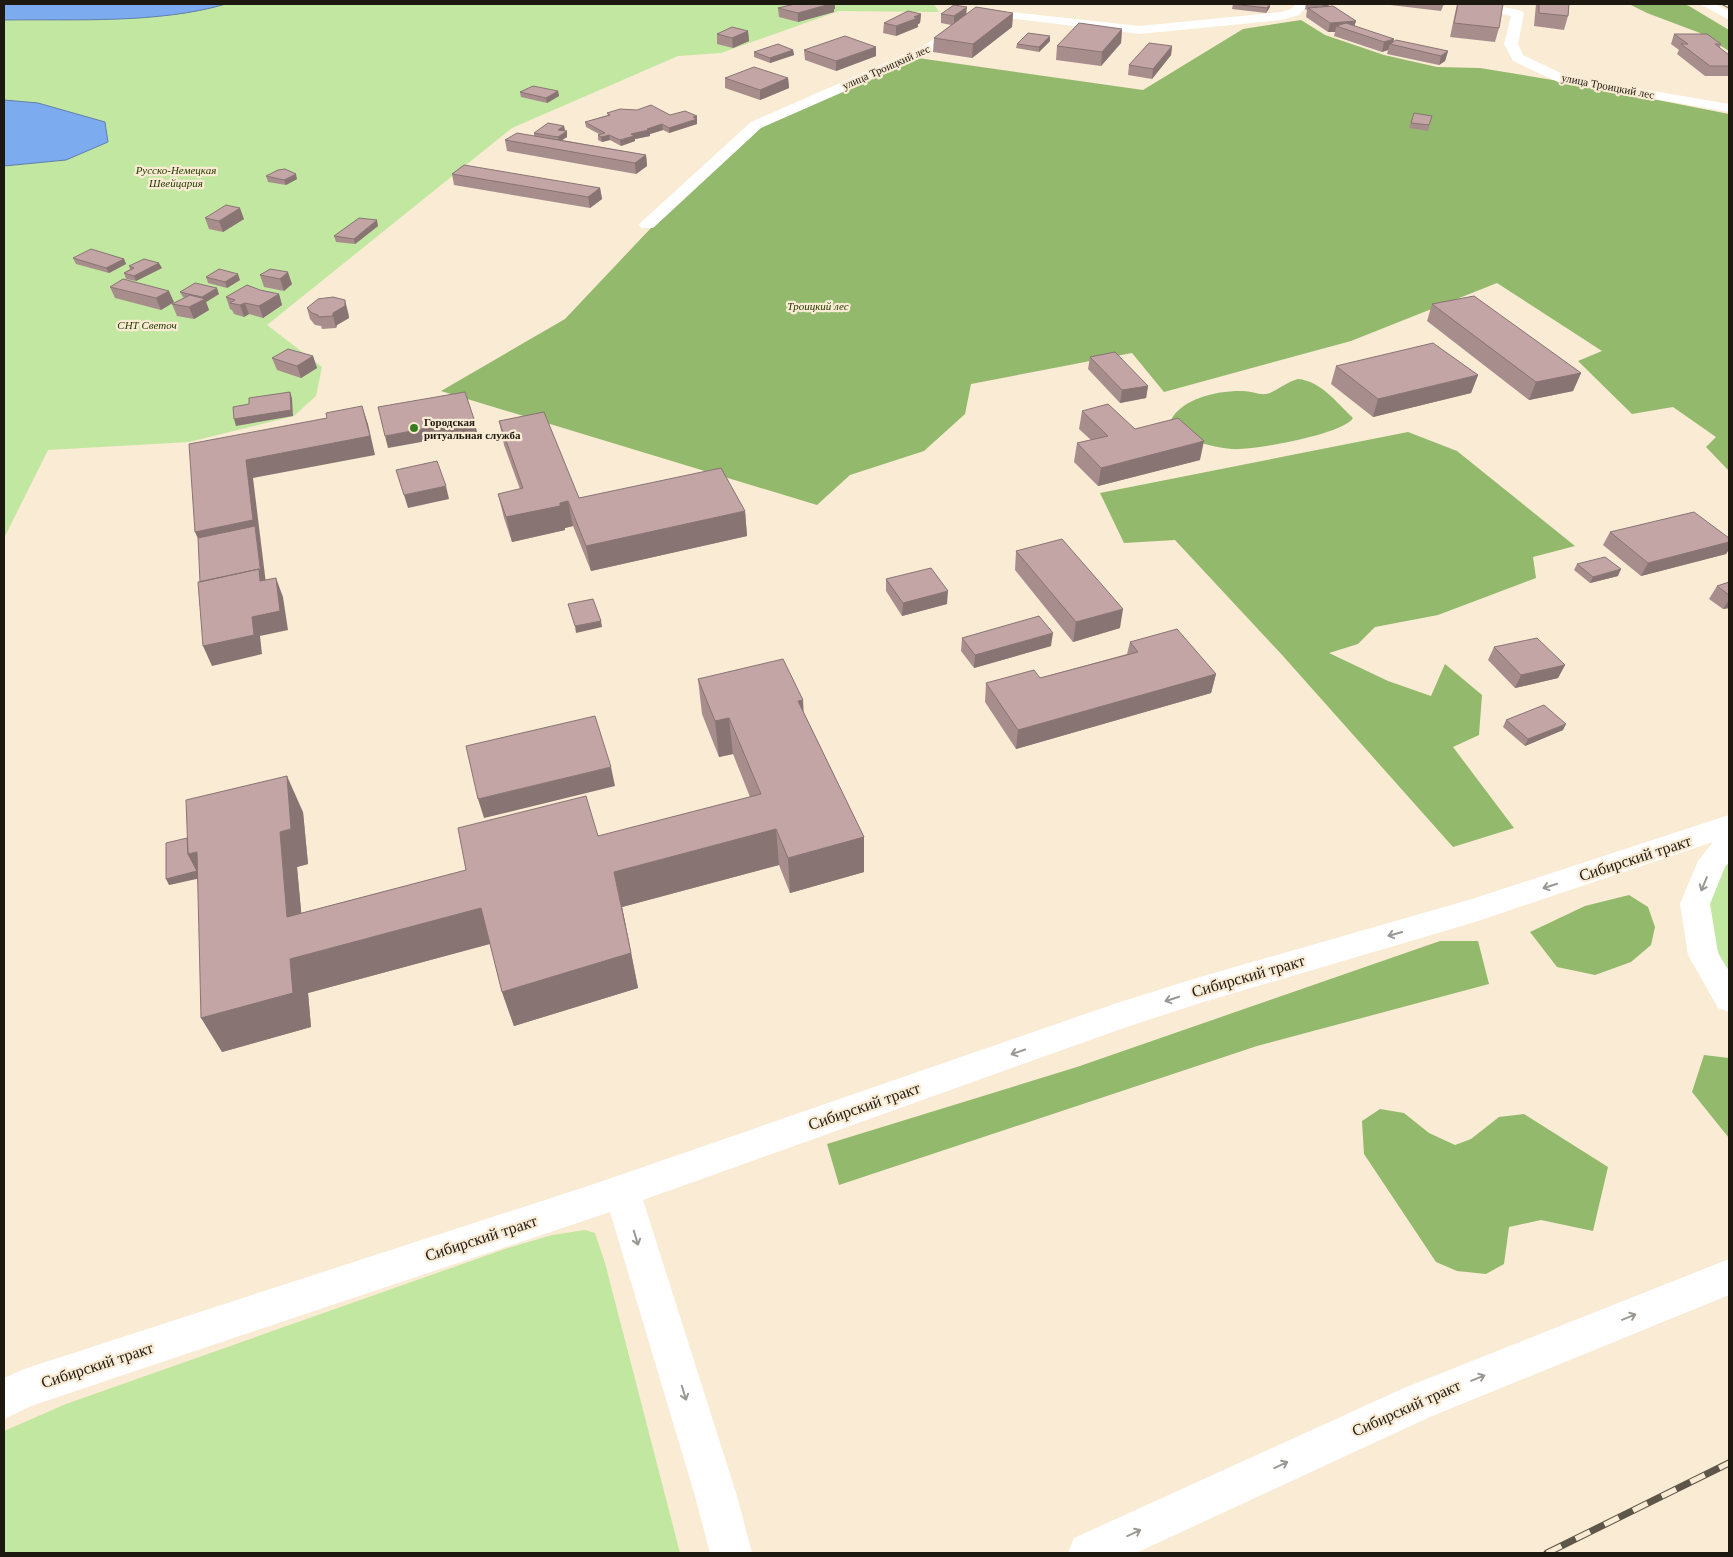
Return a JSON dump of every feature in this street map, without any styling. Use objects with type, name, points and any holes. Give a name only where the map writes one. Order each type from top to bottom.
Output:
[{"type":"street","name":"улица Троицкий лес","points":[[647,224],[756,125],[929,49],[979,11],[1140,30],[1282,16],[1295,12],[1303,4]]},
{"type":"street","name":"улица Троицкий лес","points":[[1477,4],[1518,14],[1511,44],[1518,58],[1563,79],[1729,108]]},
{"type":"street","points":[[1706,4],[1729,16]]},
{"type":"street","name":"Сибирский тракт","points":[[4,1399],[24,1388],[622,1191],[1117,1017],[1200,990],[1472,911],[1729,826]]},
{"type":"street","points":[[1729,844],[1713,861],[1695,904],[1703,955],[1729,1000]]},
{"type":"street","points":[[622,1191],[716,1496],[731,1553]]},
{"type":"street","name":"Сибирский тракт","points":[[1089,1553],[1418,1402],[1729,1277]]},
{"type":"green space","name":"СНТ Светоч","points":[[4,4],[934,4],[939,12],[839,11],[721,53],[678,56],[512,128],[267,325],[322,367],[316,396],[294,416],[189,442],[48,450],[4,538]]},
{"type":"green space","points":[[1629,4],[1684,4],[1689,6],[1729,30],[1729,51],[1700,33],[1647,13]]},
{"type":"green space","name":"Троицкий лес","points":[[1301,20],[1325,35],[1384,55],[1437,67],[1480,68],[1571,83],[1729,114],[1729,471],[1706,447],[1716,437],[1673,407],[1632,414],[1578,361],[1602,351],[1497,283],[1351,341],[1164,392],[1132,353],[971,384],[965,414],[924,451],[850,475],[817,505],[441,391],[565,319],[650,229],[759,128],[918,58],[1143,90],[1243,29]]},
{"type":"green space","points":[[1298,379],[1321,388],[1353,418],[1346,424],[1333,430],[1316,435],[1243,449],[1222,448],[1194,441],[1185,436],[1171,420],[1176,412],[1184,406],[1202,397],[1234,391],[1266,394]]},
{"type":"green space","points":[[1408,432],[1457,451],[1575,546],[1533,557],[1536,578],[1438,615],[1375,627],[1358,644],[1329,653],[1388,681],[1431,696],[1445,664],[1482,695],[1479,735],[1453,747],[1514,828],[1453,847],[1283,656],[1175,540],[1124,543],[1100,493]]},
{"type":"green space","points":[[1729,861],[1729,972],[1715,945],[1709,924],[1707,904],[1711,885]]},
{"type":"green space","points":[[1629,895],[1648,907],[1655,927],[1651,945],[1631,962],[1595,975],[1557,967],[1530,932],[1585,906]]},
{"type":"green space","points":[[1440,941],[1478,941],[1489,984],[1257,1046],[839,1185],[827,1144],[1077,1067]]},
{"type":"green space","points":[[1704,1055],[1729,1058],[1729,1138],[1692,1092]]},
{"type":"green space","points":[[1380,1109],[1404,1113],[1429,1133],[1455,1145],[1471,1139],[1499,1117],[1524,1114],[1608,1167],[1593,1231],[1541,1220],[1509,1227],[1504,1264],[1486,1274],[1457,1271],[1436,1262],[1364,1154],[1362,1121]]},
{"type":"green space","points":[[585,1230],[595,1233],[605,1263],[680,1553],[4,1553],[4,1431],[66,1404],[505,1249],[552,1235]]},
{"type":"water","points":[[4,4],[226,4],[172,15],[144,18],[4,20]]},
{"type":"water","points":[[4,100],[38,103],[105,122],[108,142],[66,160],[4,166]]},
{"type":"building","points":[[795,4],[830,4],[798,13],[778,8]]},
{"type":"building","points":[[1232,4],[1270,4],[1267,8]]},
{"type":"building","points":[[1458,4],[1503,4],[1499,28],[1454,23]]},
{"type":"building","points":[[1539,4],[1569,4],[1568,16],[1539,13]]},
{"type":"building","points":[[954,5],[967,7],[954,16],[941,14]]},
{"type":"building","points":[[1333,6],[1356,21],[1330,23],[1308,8]]},
{"type":"building","points":[[976,7],[1013,13],[973,44],[934,38]]},
{"type":"building","points":[[908,11],[921,14],[914,17],[918,18],[896,26],[884,23]]},
{"type":"building","points":[[1079,23],[1122,29],[1102,52],[1057,46]]},
{"type":"building","points":[[1346,23],[1394,39],[1384,42],[1336,26]]},
{"type":"building","points":[[732,27],[748,31],[732,38],[717,34]]},
{"type":"building","points":[[1028,33],[1050,36],[1039,47],[1017,44]]},
{"type":"building","points":[[1674,34],[1707,34],[1721,44],[1715,44],[1729,55],[1729,66],[1710,66],[1681,44],[1688,44]]},
{"type":"building","points":[[845,36],[876,47],[836,61],[804,50]]},
{"type":"building","points":[[1396,40],[1448,51],[1441,56],[1390,44]]},
{"type":"building","points":[[1149,43],[1172,46],[1153,69],[1129,65]]},
{"type":"building","points":[[778,44],[793,50],[770,58],[754,52]]},
{"type":"building","points":[[754,67],[788,78],[760,90],[725,78]]},
{"type":"building","points":[[533,86],[558,91],[546,98],[520,92]]},
{"type":"building","points":[[651,105],[670,115],[685,111],[697,116],[693,117],[697,119],[669,128],[662,124],[647,129],[649,130],[631,134],[634,136],[620,140],[609,135],[601,137],[598,135],[605,133],[585,122],[610,115],[607,113],[620,109],[637,110]]},
{"type":"building","points":[[1414,113],[1432,116],[1429,125],[1411,123]]},
{"type":"building","points":[[548,123],[564,126],[558,130],[567,131],[558,137],[534,133]]},
{"type":"building","points":[[517,133],[646,155],[635,163],[505,140]]},
{"type":"building","points":[[464,165],[600,188],[588,197],[452,174]]},
{"type":"building","points":[[285,169],[296,174],[284,180],[266,176],[278,170]]},
{"type":"building","points":[[226,205],[240,208],[219,221],[205,218]]},
{"type":"building","points":[[359,218],[377,220],[354,239],[334,236]]},
{"type":"building","points":[[91,249],[124,259],[106,268],[73,258]]},
{"type":"building","points":[[144,259],[159,263],[134,276],[124,273],[134,268],[129,266]]},
{"type":"building","points":[[219,269],[238,274],[225,282],[206,277]]},
{"type":"building","points":[[270,269],[288,272],[280,279],[260,275]]},
{"type":"building","points":[[123,279],[169,291],[156,298],[110,287]]},
{"type":"building","points":[[195,283],[217,288],[202,297],[180,292]]},
{"type":"building","points":[[247,285],[279,294],[259,306],[245,303],[240,305],[230,303],[235,300],[226,297]]},
{"type":"building","points":[[190,295],[205,299],[189,307],[172,304]]},
{"type":"building","points":[[1474,296],[1581,373],[1536,382],[1432,304]]},
{"type":"building","points":[[333,297],[345,300],[345,306],[333,313],[333,316],[318,317],[318,315],[312,313],[307,308],[318,299]]},
{"type":"building","points":[[1433,343],[1478,375],[1378,399],[1336,366]]},
{"type":"building","points":[[288,349],[313,356],[297,366],[272,358]]},
{"type":"building","points":[[1115,352],[1148,386],[1122,390],[1090,357]]},
{"type":"building","points":[[290,392],[291,410],[234,419],[233,407],[249,404],[249,398]]},
{"type":"building","points":[[465,392],[474,419],[385,436],[378,407]]},
{"type":"building","points":[[1108,404],[1135,429],[1178,418],[1204,441],[1101,468],[1077,443],[1108,436],[1082,411]]},
{"type":"building","points":[[362,406],[370,436],[246,460],[253,520],[195,532],[189,444],[327,418],[326,413]]},
{"type":"building","points":[[544,412],[579,498],[721,468],[745,511],[586,546],[568,501],[560,503],[560,506],[506,517],[498,494],[523,488],[499,421]]},
{"type":"building","points":[[437,461],[446,486],[404,495],[396,470]]},
{"type":"building","points":[[1694,512],[1729,538],[1729,542],[1648,563],[1610,532]]},
{"type":"building","points":[[255,526],[261,575],[259,569],[200,582],[198,538]]},
{"type":"building","points":[[1062,539],[1123,609],[1076,622],[1016,551]]},
{"type":"building","points":[[1605,557],[1621,569],[1593,577],[1577,564]]},
{"type":"building","points":[[931,568],[948,591],[903,603],[886,579]]},
{"type":"building","points":[[259,569],[260,581],[276,578],[280,611],[252,617],[254,635],[203,646],[198,582]]},
{"type":"building","points":[[1729,582],[1729,595],[1717,586]]},
{"type":"building","points":[[593,599],[601,621],[575,626],[568,604]]},
{"type":"building","points":[[1039,616],[1053,633],[975,655],[962,638]]},
{"type":"building","points":[[1177,629],[1216,674],[1018,730],[986,683],[1034,670],[1040,678],[1138,652],[1130,642]]},
{"type":"building","points":[[1537,638],[1565,665],[1521,675],[1494,647]]},
{"type":"building","points":[[783,659],[803,700],[798,701],[864,837],[788,858],[776,829],[614,872],[631,953],[502,992],[481,908],[290,959],[293,993],[201,1018],[197,852],[188,854],[186,800],[287,776],[291,829],[280,832],[287,917],[466,870],[458,828],[586,796],[598,836],[761,794],[729,718],[715,721],[698,679]]},
{"type":"building","points":[[1544,705],[1566,724],[1528,739],[1506,720]]},
{"type":"building","points":[[595,716],[611,767],[478,799],[466,746]]},
{"type":"building","points":[[187,838],[188,854],[197,871],[166,879],[166,843]]},
{"type":"tram line","points":[[1721,4],[1729,8]]},
{"type":"railway","points":[[1547,1553],[1729,1463]]},
{"type":"place","name":"Городская ритуальная служба","points":[[414,428]]},
{"type":"park label","name":"Русско-Немецкая Швейцария","points":[[176,176]]}]
